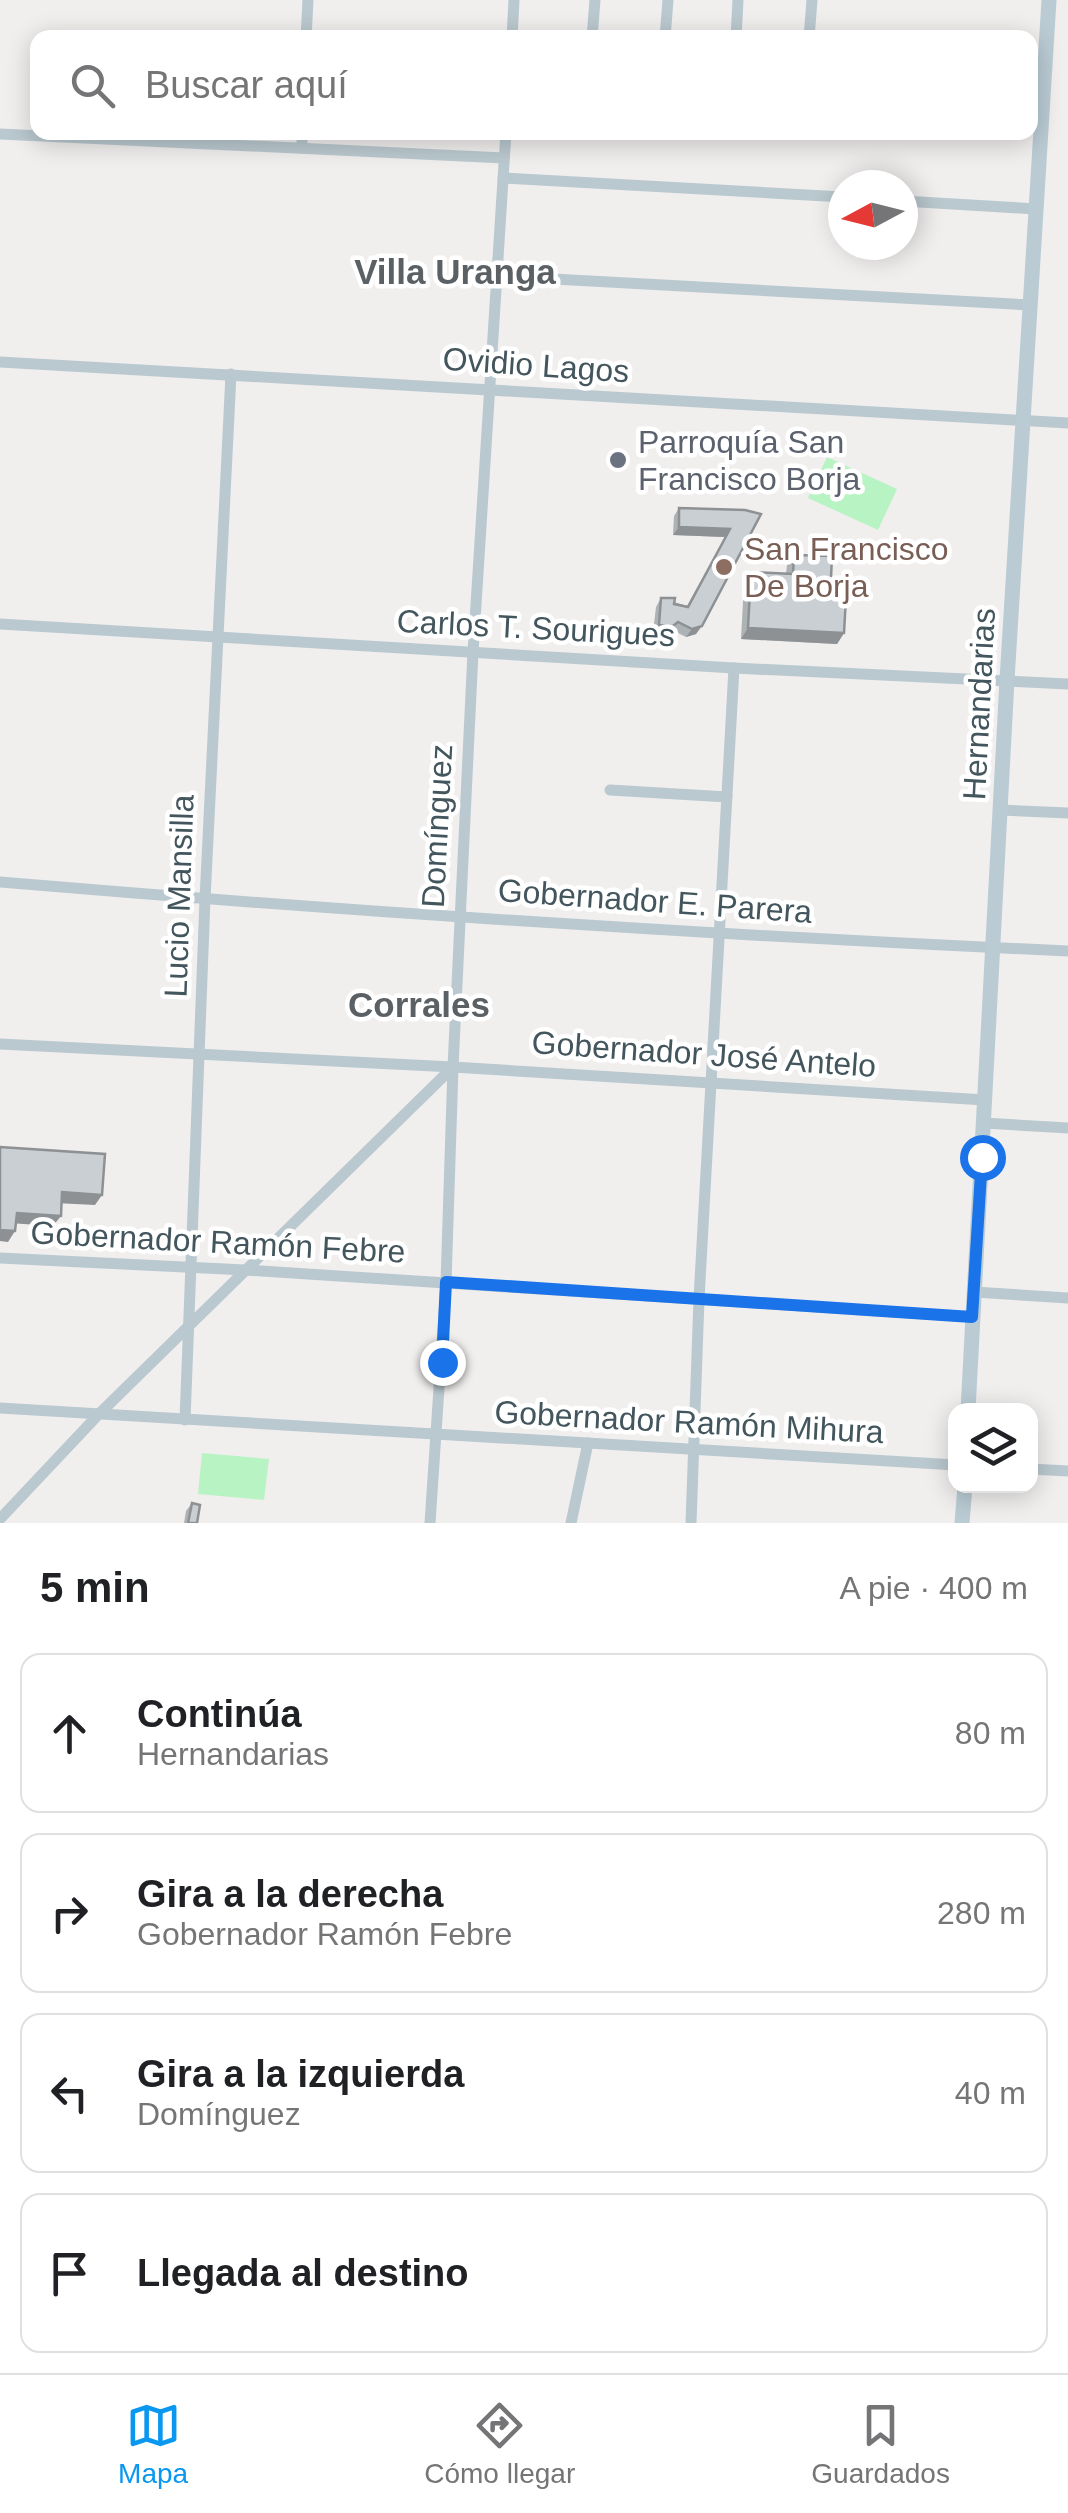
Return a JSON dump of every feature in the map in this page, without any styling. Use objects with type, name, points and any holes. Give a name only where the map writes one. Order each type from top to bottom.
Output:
[{"type":"street","points":[[306,30],[308,0]]},
{"type":"street","points":[[512,30],[514,0]]},
{"type":"street","points":[[593,30],[595,0]]},
{"type":"street","points":[[666,30],[668,0]]},
{"type":"street","points":[[736,30],[738,0]]},
{"type":"street","points":[[810,30],[812,0]]},
{"type":"street","name":"Hernandarias","points":[[1038,109],[1050,0]]},
{"type":"street","points":[[0,134],[30,135]]},
{"type":"street","points":[[129,140],[504,158]]},
{"type":"street","points":[[302,140],[302,148]]},
{"type":"street","name":"Domínguez","points":[[430,1523],[446,1282],[472,652],[505,140]]},
{"type":"street","name":"Hernandarias","points":[[968,1403],[1037,209],[1038,140]]},
{"type":"street","points":[[503,178],[828,197]]},
{"type":"street","points":[[918,202],[1037,209]]},
{"type":"street","points":[[497,276],[1030,305]]},
{"type":"street","name":"Ovidio Lagos","points":[[0,362],[1068,424]]},
{"type":"street","name":"Lucio Mansilla","points":[[184,1420],[230,374]]},
{"type":"street","name":"Carlos T. Sourigues","points":[[0,624],[1068,684]]},
{"type":"street","points":[[690,1523],[734,668]]},
{"type":"street","points":[[610,790],[727,797]]},
{"type":"street","points":[[1001,810],[1068,813]]},
{"type":"street","name":"Gobernador E. Parera","points":[[0,882],[206,900],[720,934],[1068,951]]},
{"type":"street","name":"Gobernador José Antelo","points":[[0,1044],[985,1100]]},
{"type":"street","points":[[0,1519],[98,1415],[454,1067]]},
{"type":"street","points":[[984,1124],[1068,1128]]},
{"type":"street","name":"Gobernador Ramón Febre","points":[[0,1258],[446,1282],[972,1317]]},
{"type":"street","points":[[974,1292],[1068,1298]]},
{"type":"street","name":"Gobernador Ramón Mihura","points":[[0,1408],[948,1465]]},
{"type":"street","points":[[572,1523],[588,1443]]},
{"type":"street","points":[[1038,1469],[1068,1471]]},
{"type":"street","points":[[962,1523],[964,1493]]},
{"type":"green space","points":[[827,457],[897,489],[878,530],[808,498]]},
{"type":"green space","points":[[202,1453],[269,1459],[264,1500],[198,1494]]},
{"type":"building","points":[[679,508],[761,514],[702,626],[692,629],[678,622],[673,626],[659,625],[661,598],[675,598],[674,604],[688,607],[730,529],[679,527]]},
{"type":"building","points":[[794,555],[832,556],[831,578],[847,579],[844,633],[748,628],[751,572],[793,574]]},
{"type":"building","points":[[0,1147],[105,1154],[102,1195],[62,1192],[61,1216],[17,1213],[15,1231],[0,1230]]},
{"type":"building","points":[[192,1503],[200,1505],[197,1523],[188,1523]]},
{"type":"place","name":"Parroquía San Francisco Borja","points":[[618,460]]},
{"type":"place","name":"San Francisco De Borja","points":[[724,567]]},
{"type":"district","name":"Villa Uranga","points":[[455,272]]},
{"type":"district","name":"Corrales","points":[[419,1005]]},
{"type":"route","points":[[442,1362],[446,1282],[972,1317],[982,1157]]}]
